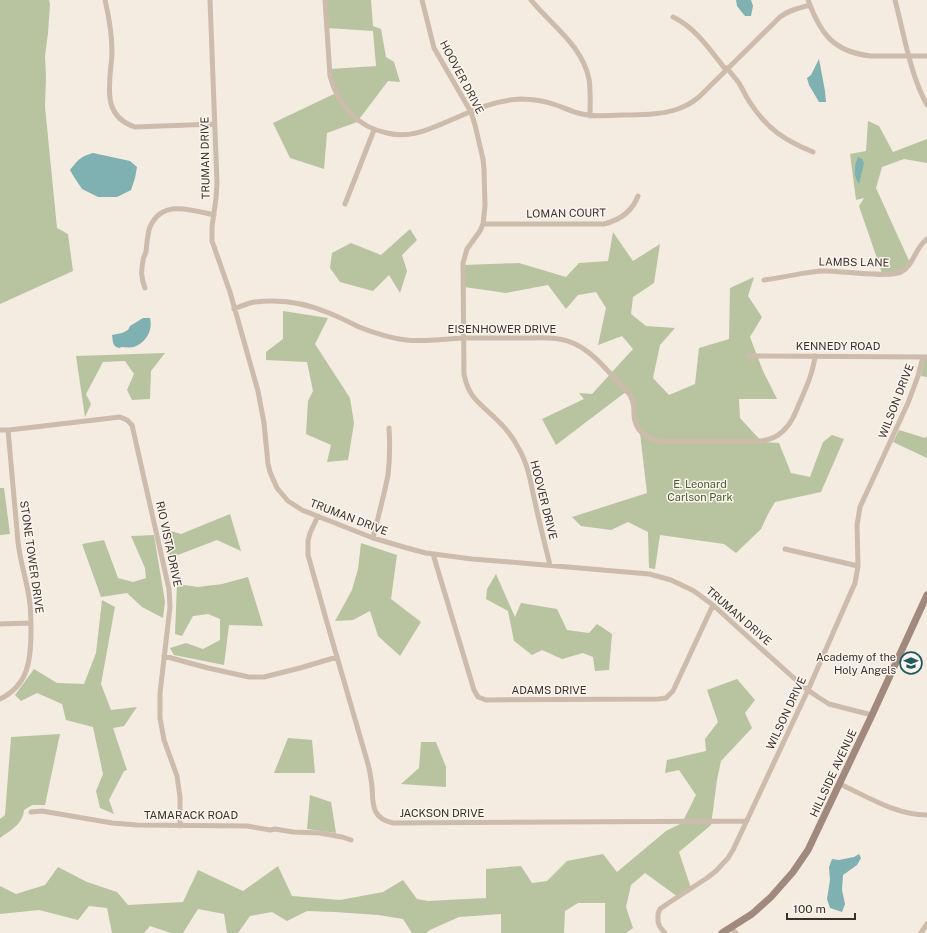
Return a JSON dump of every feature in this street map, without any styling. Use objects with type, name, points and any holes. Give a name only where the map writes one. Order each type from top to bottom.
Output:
[{"type":"main road","name":"HILLSIDE AVENUE","points":[[722,933],[734,930],[762,906],[793,872],[808,850],[927,595]]},
{"type":"street","points":[[105,0],[112,40],[109,96],[112,108],[118,118],[135,127],[215,124]]},
{"type":"street","name":"TRUMAN DRIVE","points":[[210,0],[217,183],[212,227],[212,241],[234,308],[262,407],[268,464],[273,480],[282,495],[302,510],[373,538],[433,554],[472,559],[649,574],[671,580],[689,588],[713,605],[808,690],[829,704],[872,715]]},
{"type":"street","points":[[325,0],[330,70],[333,85],[340,101],[360,122],[374,130],[398,135],[416,134],[500,102],[525,99],[545,102],[573,112],[590,116],[639,115],[679,109],[699,97],[780,16],[809,2],[816,21],[826,35],[833,42],[847,50],[862,55],[871,56],[927,56]]},
{"type":"street","name":"HOOVER DRIVE","points":[[422,0],[434,48],[471,112],[484,164],[485,206],[483,224],[480,231],[467,249],[463,263],[464,374],[468,388],[477,402],[494,416],[504,427],[520,450],[530,478],[550,565]]},
{"type":"street","points":[[531,0],[572,44],[583,60],[590,88],[590,116]]},
{"type":"street","points":[[895,0],[914,75],[927,105]]},
{"type":"street","points":[[673,17],[693,30],[739,83],[751,105],[768,126],[786,140],[813,152]]},
{"type":"street","points":[[345,204],[374,130]]},
{"type":"street","name":"LOMAN COURT","points":[[483,224],[604,224],[623,217],[633,206],[638,196]]},
{"type":"street","points":[[145,288],[141,278],[143,260],[146,252],[146,244],[150,227],[153,222],[167,210],[178,208],[214,215]]},
{"type":"street","name":"LAMBS LANE","points":[[764,280],[824,271],[888,274],[900,273],[912,263],[916,252],[922,243],[927,239]]},
{"type":"street","name":"EISENHOWER DRIVE","points":[[234,308],[253,302],[307,306],[323,310],[370,331],[393,338],[416,340],[464,338],[561,339],[576,344],[589,353],[610,374],[629,394],[634,404],[635,422],[640,431],[649,438],[660,441],[761,441],[774,438],[792,421],[810,379],[815,356]]},
{"type":"street","name":"KENNEDY ROAD","points":[[748,356],[925,357]]},
{"type":"street","name":"WILSON DRIVE","points":[[665,933],[658,922],[658,914],[660,909],[707,878],[719,868],[733,850],[808,690],[855,583],[858,566],[857,525],[860,507],[889,447],[908,403],[925,357]]},
{"type":"street","name":"RIO VISTA DRIVE","points":[[0,430],[120,418],[130,422],[133,429],[169,589],[170,607],[160,693],[160,718],[164,740],[177,776],[180,797],[180,826]]},
{"type":"street","points":[[373,538],[386,487],[390,446],[389,428]]},
{"type":"street","name":"STONE TOWER DRIVE","points":[[0,699],[6,696],[18,685],[26,670],[31,652],[31,611],[18,542],[8,430]]},
{"type":"street","name":"JACKSON DRIVE","points":[[318,516],[308,540],[308,555],[368,764],[371,781],[372,802],[379,816],[388,822],[394,823],[747,821]]},
{"type":"street","points":[[785,549],[858,566]]},
{"type":"street","name":"ADAMS DRIVE","points":[[433,554],[474,690],[478,697],[486,700],[658,700],[666,698],[673,691],[713,605]]},
{"type":"street","points":[[0,624],[31,623]]},
{"type":"street","points":[[164,656],[208,668],[257,678],[337,657]]},
{"type":"street","points":[[844,775],[840,784],[894,809],[913,814],[927,815]]},
{"type":"street","name":"TAMARACK ROAD","points":[[31,812],[42,811],[137,825],[246,826],[270,830],[275,829],[293,832],[320,833],[351,840]]},
{"type":"street","points":[[921,933],[927,924]]},
{"type":"green space","points":[[0,0],[49,0],[48,33],[45,56],[45,107],[57,228],[68,234],[73,271],[0,304]]},
{"type":"green space","points":[[326,0],[371,0],[373,26],[381,29],[386,57],[394,62],[400,82],[388,81],[357,122],[327,133],[324,169],[290,158],[273,123],[334,94],[330,69],[376,66],[373,31],[328,28]]},
{"type":"green space","points":[[868,121],[879,126],[893,152],[927,139],[927,163],[904,159],[882,167],[876,188],[911,265],[899,274],[882,273],[859,206],[864,198],[856,200],[850,154],[866,151]]},
{"type":"green space","points":[[410,229],[417,240],[402,255],[407,271],[400,293],[389,275],[373,291],[340,282],[330,268],[332,253],[351,243],[381,255]]},
{"type":"green space","name":"E. Leonard Carlson Park","points":[[613,232],[633,261],[660,244],[654,283],[633,297],[631,314],[646,326],[675,328],[660,345],[653,378],[669,395],[695,384],[699,348],[729,339],[730,288],[754,277],[748,296],[762,317],[750,337],[763,371],[777,399],[739,399],[740,418],[762,442],[779,443],[791,473],[810,477],[823,442],[832,435],[844,439],[821,492],[775,502],[761,529],[736,553],[724,544],[660,535],[655,569],[649,568],[648,532],[628,522],[611,530],[581,526],[572,517],[647,493],[640,433],[627,391],[556,445],[542,419],[584,399],[579,393],[592,394],[633,349],[622,336],[598,345],[606,308],[596,292],[578,295],[566,309],[548,285],[506,293],[464,287],[464,265],[519,263],[566,277],[579,263],[608,261]]},
{"type":"green space","points":[[283,311],[328,318],[315,344],[350,398],[354,423],[348,460],[327,462],[331,445],[306,434],[308,401],[313,391],[307,362],[266,360],[266,352],[283,339]]},
{"type":"green space","points":[[165,353],[151,371],[150,399],[132,400],[127,390],[134,374],[125,361],[103,362],[86,394],[91,404],[85,417],[76,356]]},
{"type":"green space","points":[[927,356],[927,377],[921,376],[925,357]]},
{"type":"green space","points":[[899,430],[925,438],[927,436],[927,458],[893,442]]},
{"type":"green space","points":[[0,488],[4,488],[10,534],[0,535]]},
{"type":"green space","points":[[230,514],[241,551],[217,540],[170,558],[161,528],[181,534]]},
{"type":"green space","points":[[154,535],[165,602],[163,618],[142,607],[127,593],[101,597],[82,544],[104,540],[118,578],[133,582],[146,578],[145,568],[131,536]]},
{"type":"green space","points":[[361,543],[397,555],[391,599],[421,622],[400,656],[378,636],[370,611],[353,620],[335,621],[352,590],[358,569]]},
{"type":"green space","points":[[496,574],[515,617],[521,603],[557,609],[567,630],[589,633],[597,624],[612,634],[609,670],[595,671],[593,657],[583,653],[562,659],[542,650],[532,655],[514,641],[508,611],[486,599],[487,589]]},
{"type":"green space","points":[[248,577],[263,626],[229,625],[224,665],[174,655],[170,648],[186,643],[203,649],[220,640],[220,619],[208,614],[193,616],[182,636],[175,634],[177,584],[198,587],[222,584]]},
{"type":"green space","points":[[102,600],[115,607],[101,684],[111,710],[137,707],[124,726],[113,728],[127,770],[124,771],[109,800],[114,814],[100,808],[96,791],[103,774],[93,727],[66,720],[62,704],[37,693],[21,701],[15,695],[34,669],[57,683],[84,684],[96,653]]},
{"type":"green space","points":[[737,679],[755,700],[745,713],[752,728],[721,761],[711,825],[679,852],[691,888],[678,897],[645,873],[631,885],[626,907],[633,928],[626,933],[605,933],[605,903],[578,903],[565,911],[564,933],[501,933],[501,914],[459,917],[426,933],[412,933],[403,919],[378,915],[307,911],[287,921],[272,912],[250,916],[238,933],[227,933],[224,914],[198,909],[183,933],[171,933],[150,926],[144,933],[112,933],[107,908],[89,906],[78,920],[39,910],[0,914],[0,886],[16,894],[45,885],[58,867],[87,882],[117,892],[128,905],[183,902],[198,870],[243,891],[278,866],[292,896],[340,900],[383,892],[403,880],[417,899],[428,901],[486,898],[486,869],[521,866],[532,883],[547,881],[567,861],[603,854],[617,872],[666,831],[682,823],[696,795],[679,770],[665,773],[667,760],[706,751],[705,739],[718,722],[707,690]]},
{"type":"green space","points":[[60,734],[45,805],[32,805],[24,810],[19,823],[0,838],[0,819],[5,815],[11,737]]},
{"type":"green space","points":[[288,738],[312,740],[315,773],[274,773]]},
{"type":"green space","points":[[421,742],[436,742],[446,767],[446,787],[401,784],[419,768]]},
{"type":"green space","points":[[310,795],[331,802],[336,833],[307,829]]},
{"type":"water","points":[[736,0],[751,0],[753,6],[751,16],[745,16],[737,6]]},
{"type":"water","points":[[819,59],[826,102],[819,102],[809,85],[807,78],[811,75]]},
{"type":"water","points":[[93,153],[130,161],[137,167],[131,190],[117,197],[98,197],[82,189],[70,170],[80,159]]},
{"type":"water","points":[[858,157],[862,159],[864,163],[859,184],[855,171]]},
{"type":"water","points":[[143,318],[150,318],[151,323],[148,336],[142,342],[134,347],[120,348],[113,343],[112,335],[128,330],[130,326]]},
{"type":"water","points":[[859,854],[861,858],[857,865],[843,875],[842,890],[845,904],[842,912],[830,908],[827,899],[830,880],[829,867],[832,859],[839,860],[854,857]]},
{"type":"place","name":"Academy of the Holy Angels","points":[[911,663]]}]
